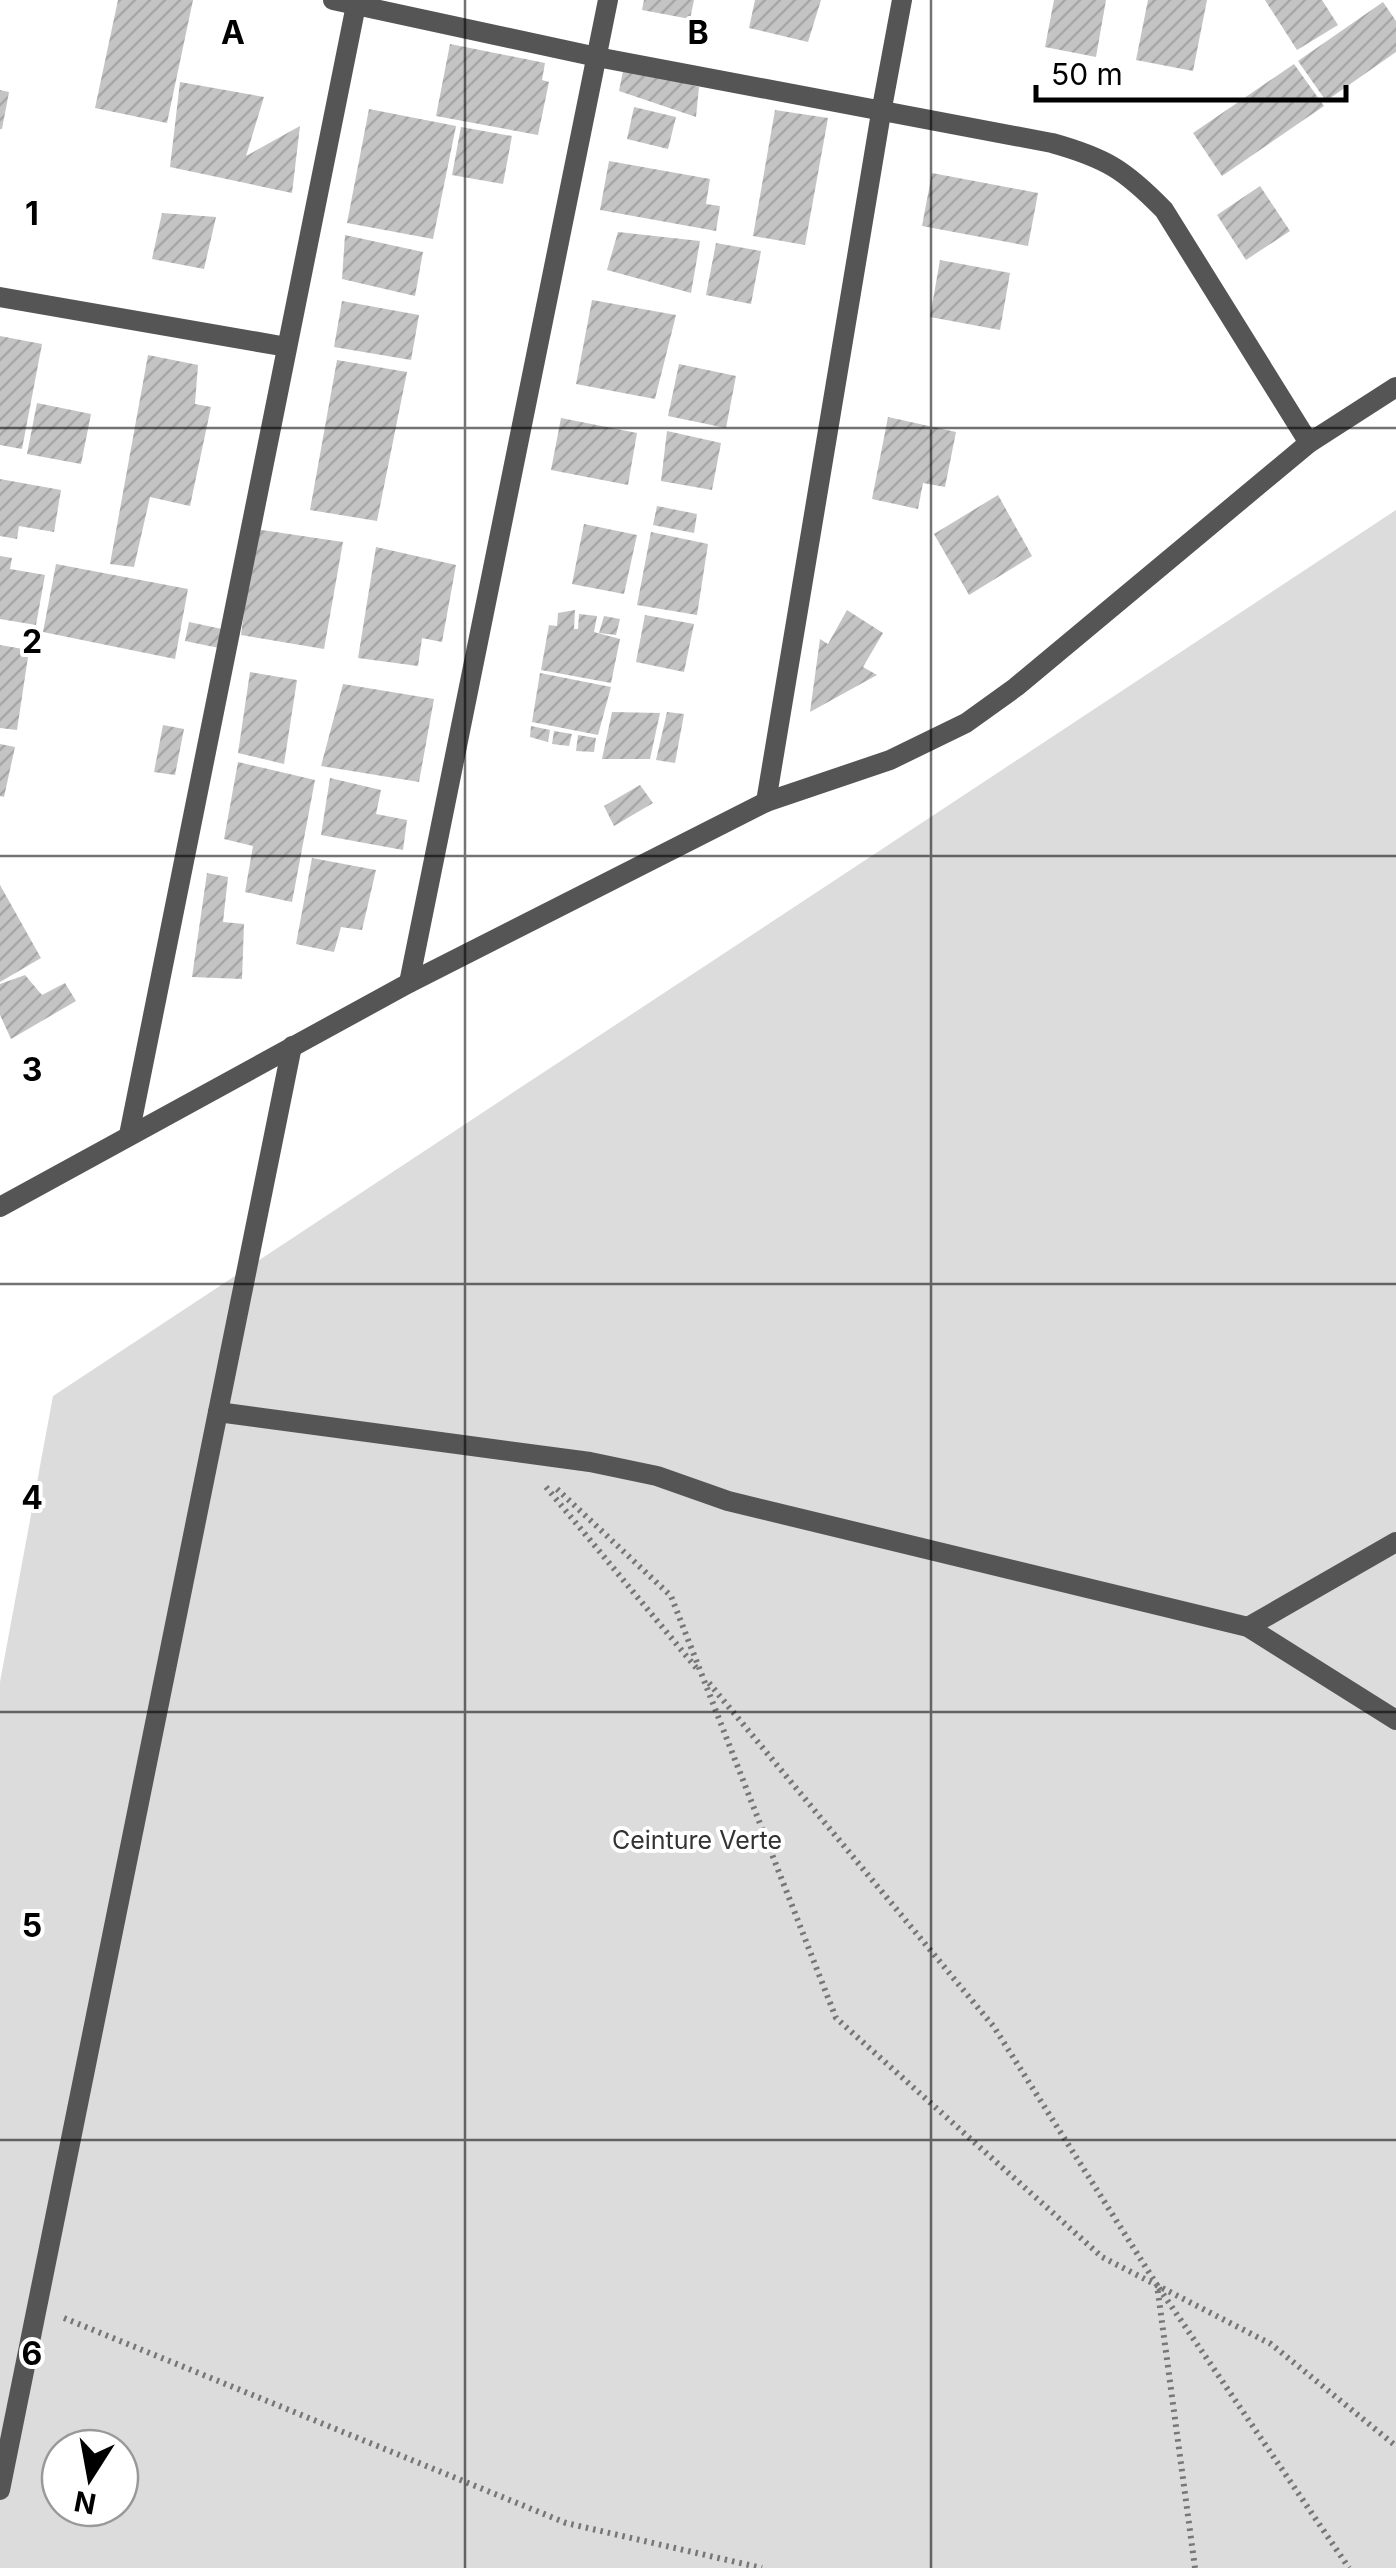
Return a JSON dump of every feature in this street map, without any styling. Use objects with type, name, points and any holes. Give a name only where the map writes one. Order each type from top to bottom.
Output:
[{"type":"street","points":[[333,0],[357,2],[598,57],[1052,143],[1096,155],[1134,178],[1164,210],[1309,443]]},
{"type":"street","points":[[408,983],[608,0]]},
{"type":"street","points":[[766,802],[902,0]]},
{"type":"street","points":[[130,1135],[357,2]]},
{"type":"street","points":[[0,296],[288,346]]},
{"type":"street","points":[[0,1206],[408,983],[766,802],[890,760],[966,723],[1016,687],[1309,443],[1396,387]]},
{"type":"street","points":[[0,2490],[292,1046]]},
{"type":"street","points":[[218,1412],[590,1462],[656,1476],[728,1500],[1248,1627],[1396,1720]]},
{"type":"street","points":[[1248,1627],[1396,1542]]},
{"type":"path","points":[[516,1452],[672,1596],[836,2018],[1102,2257],[1271,2344],[1396,2446]]},
{"type":"path","points":[[516,1452],[994,2027],[1157,2285],[1349,2568]]},
{"type":"path","points":[[1157,2285],[1195,2568]]},
{"type":"path","points":[[37,2306],[566,2523],[762,2568]]},
{"type":"green space","name":"Ceinture Verte","points":[[1396,510],[1396,2568],[0,2568],[0,1682],[53,1396]]},
{"type":"building","points":[[118,0],[193,0],[167,123],[95,108]]},
{"type":"building","points":[[644,0],[694,0],[690,19],[642,10]]},
{"type":"building","points":[[755,0],[821,0],[808,42],[749,28]]},
{"type":"building","points":[[1054,0],[1106,0],[1096,57],[1045,47]]},
{"type":"building","points":[[1148,0],[1207,0],[1193,71],[1136,60]]},
{"type":"building","points":[[1265,0],[1322,0],[1338,25],[1297,50]]},
{"type":"building","points":[[1383,2],[1396,21],[1396,52],[1326,101],[1298,61]]},
{"type":"building","points":[[450,44],[545,63],[542,80],[549,82],[538,135],[436,116]]},
{"type":"building","points":[[1294,64],[1324,106],[1222,176],[1193,133]]},
{"type":"building","points":[[624,66],[699,87],[696,117],[619,91]]},
{"type":"building","points":[[180,82],[264,97],[246,156],[300,126],[292,193],[170,167]]},
{"type":"building","points":[[0,90],[9,92],[2,129],[0,129]]},
{"type":"building","points":[[634,107],[676,117],[668,149],[627,139]]},
{"type":"building","points":[[369,109],[456,126],[433,239],[347,223]]},
{"type":"building","points":[[775,110],[828,118],[805,245],[753,236]]},
{"type":"building","points":[[461,127],[512,136],[503,184],[452,175]]},
{"type":"building","points":[[609,161],[710,179],[706,204],[720,206],[716,231],[600,210]]},
{"type":"building","points":[[932,173],[1038,193],[1028,246],[922,226]]},
{"type":"building","points":[[1260,186],[1290,231],[1246,260],[1217,215]]},
{"type":"building","points":[[162,213],[216,217],[204,269],[152,259]]},
{"type":"building","points":[[618,232],[700,241],[691,293],[607,270]]},
{"type":"building","points":[[345,235],[423,252],[415,296],[342,279]]},
{"type":"building","points":[[716,243],[761,251],[751,304],[706,295]]},
{"type":"building","points":[[940,260],[1010,273],[1000,330],[930,317]]},
{"type":"building","points":[[592,300],[676,315],[655,399],[576,384]]},
{"type":"building","points":[[342,301],[419,315],[411,360],[334,347]]},
{"type":"building","points":[[0,336],[42,344],[22,449],[0,445]]},
{"type":"building","points":[[148,355],[198,365],[195,404],[211,407],[190,506],[150,497],[134,567],[110,564]]},
{"type":"building","points":[[337,360],[407,372],[377,521],[310,510]]},
{"type":"building","points":[[679,364],[736,376],[726,428],[668,416]]},
{"type":"building","points":[[37,403],[91,414],[81,464],[27,454]]},
{"type":"building","points":[[888,417],[956,432],[945,487],[923,483],[918,509],[872,499]]},
{"type":"building","points":[[561,418],[637,433],[628,485],[551,470]]},
{"type":"building","points":[[667,431],[721,443],[712,490],[661,481]]},
{"type":"building","points":[[0,479],[61,490],[54,532],[19,526],[17,539],[0,536]]},
{"type":"building","points":[[998,495],[1032,556],[969,595],[934,534]]},
{"type":"building","points":[[657,506],[697,514],[694,533],[653,525]]},
{"type":"building","points":[[584,524],[637,535],[624,594],[572,584]]},
{"type":"building","points":[[255,529],[343,542],[324,649],[241,635]]},
{"type":"building","points":[[651,532],[708,544],[697,615],[637,605]]},
{"type":"building","points":[[376,547],[456,565],[442,642],[422,638],[418,666],[358,658]]},
{"type":"building","points":[[0,556],[12,558],[10,569],[45,575],[36,625],[0,619]]},
{"type":"building","points":[[56,564],[188,589],[175,659],[43,632]]},
{"type":"building","points":[[575,610],[574,629],[578,629],[579,614],[597,616],[594,632],[620,639],[611,683],[541,670],[549,625],[557,626],[558,613]]},
{"type":"building","points":[[847,610],[883,633],[863,667],[877,675],[810,712],[820,639],[828,644]]},
{"type":"building","points":[[645,615],[694,624],[684,672],[636,662]]},
{"type":"building","points":[[604,616],[620,619],[616,635],[599,633]]},
{"type":"building","points":[[189,622],[222,629],[219,648],[185,641]]},
{"type":"building","points":[[0,645],[29,650],[17,730],[0,728]]},
{"type":"building","points":[[250,672],[297,680],[284,764],[238,753]]},
{"type":"building","points":[[540,673],[611,687],[598,735],[532,722]]},
{"type":"building","points":[[343,684],[434,699],[419,782],[321,766]]},
{"type":"building","points":[[612,712],[660,713],[650,759],[602,759]]},
{"type":"building","points":[[667,712],[684,714],[675,763],[656,760]]},
{"type":"building","points":[[163,725],[184,729],[175,775],[154,772]]},
{"type":"building","points":[[531,726],[550,730],[548,742],[530,737]]},
{"type":"building","points":[[554,731],[572,734],[569,746],[552,744]]},
{"type":"building","points":[[578,735],[596,738],[594,752],[576,751]]},
{"type":"building","points":[[0,744],[15,747],[4,797],[0,796]]},
{"type":"building","points":[[238,762],[315,780],[292,902],[245,892],[253,846],[224,839]]},
{"type":"building","points":[[330,778],[381,790],[376,814],[407,820],[403,850],[321,835]]},
{"type":"building","points":[[640,785],[653,803],[614,826],[604,806]]},
{"type":"building","points":[[312,858],[376,870],[362,930],[341,927],[334,952],[296,944]]},
{"type":"building","points":[[207,873],[228,877],[223,922],[244,924],[242,979],[192,977]]},
{"type":"building","points":[[0,885],[41,958],[0,982]]},
{"type":"building","points":[[25,975],[42,995],[65,983],[76,1001],[11,1039],[0,1015],[0,984]]}]
